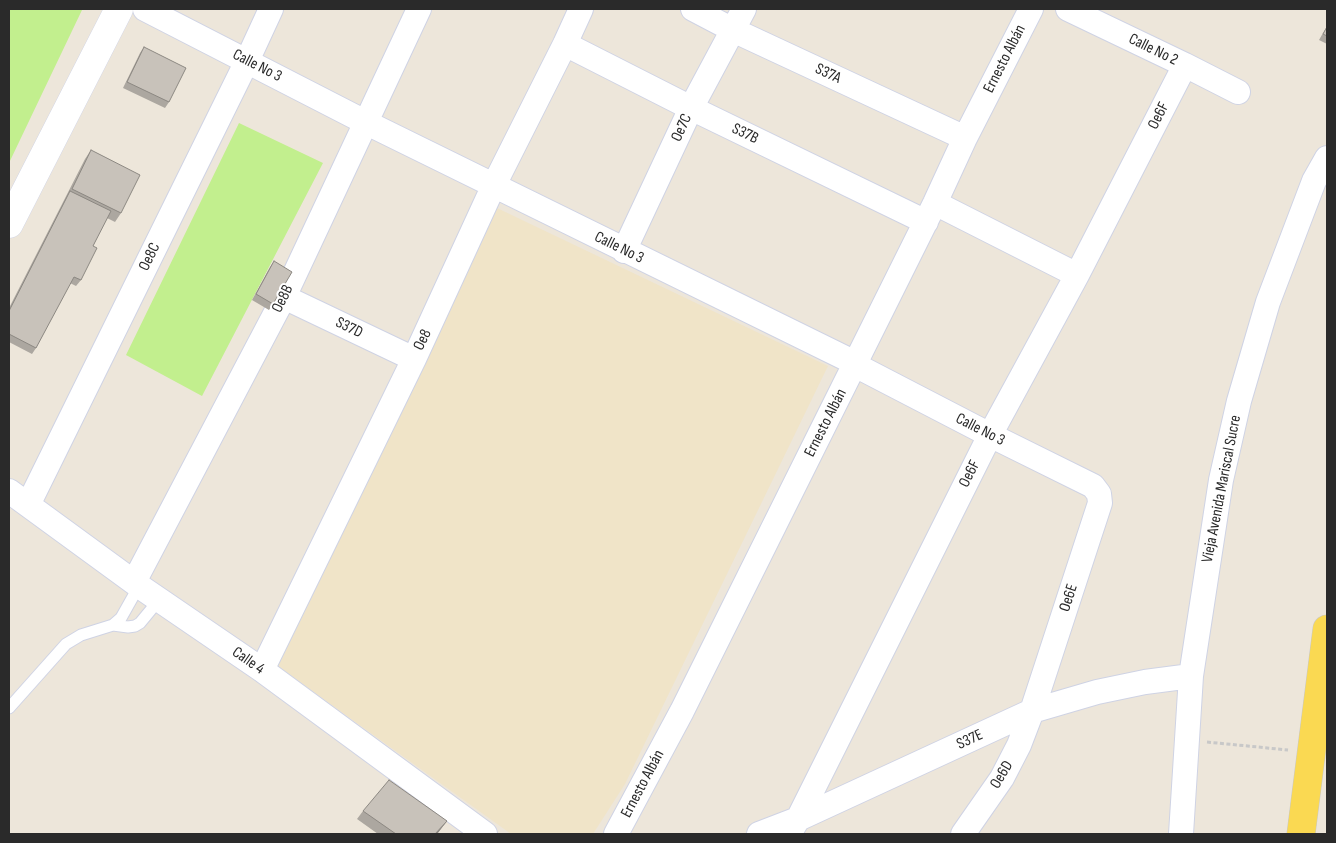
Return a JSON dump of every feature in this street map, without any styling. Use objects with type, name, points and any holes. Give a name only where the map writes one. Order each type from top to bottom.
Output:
[{"type":"main road","points":[[1301,834],[1327,629]]},
{"type":"street","points":[[9,224],[119,9]]},
{"type":"street","name":"Calle No 3","points":[[145,9],[365,122],[845,358],[990,435],[1093,486]]},
{"type":"street","name":"Oe8C","points":[[28,505],[271,9]]},
{"type":"street","name":"Oe8B","points":[[144,589],[419,9]]},
{"type":"street","name":"Oe8","points":[[262,670],[414,359],[494,185],[581,9]]},
{"type":"street","name":"S37A","points":[[693,9],[965,138]]},
{"type":"street","name":"Oe7C","points":[[624,251],[691,108],[744,9]]},
{"type":"street","name":"Ernesto Albán","points":[[616,834],[682,711],[931,212],[965,138],[1031,9]]},
{"type":"street","name":"Calle No 2","points":[[1068,9],[1238,92]]},
{"type":"street","name":"S37B","points":[[565,44],[691,108],[1077,274]]},
{"type":"street","name":"Oe6F","points":[[793,827],[990,435],[1077,274],[1185,65]]},
{"type":"street","name":"Vieja Avenida Mariscal Sucre","points":[[1181,834],[1191,676],[1221,480],[1239,401],[1268,302],[1314,181],[1327,158]]},
{"type":"street","name":"S37D","points":[[284,297],[414,359]]},
{"type":"street","name":"Oe6E","points":[[1032,711],[1100,504],[1099,494],[1093,486]]},
{"type":"street","name":"Calle 4","points":[[9,491],[144,589],[262,670],[485,834]]},
{"type":"street","name":"S37E","points":[[759,834],[793,827],[1032,711],[1097,692],[1145,682],[1191,676]]},
{"type":"street","name":"Oe6D","points":[[963,834],[1002,778],[1019,745],[1032,711]]},
{"type":"lane","points":[[113,625],[128,627],[140,623],[144,589]]},
{"type":"lane","points":[[9,708],[66,644],[81,635],[113,625],[144,589]]},
{"type":"path","points":[[1187,740],[1311,753]]},
{"type":"shaded area","points":[[497,208],[828,366],[625,784],[593,834],[511,834],[276,665]]},
{"type":"green space","points":[[9,9],[82,10],[9,163]]},
{"type":"green space","points":[[239,123],[323,163],[202,396],[126,355]]},
{"type":"building","points":[[1327,27],[1327,36],[1323,34]]},
{"type":"building","points":[[144,47],[186,68],[169,102],[127,82]]},
{"type":"building","points":[[91,150],[140,175],[121,213],[72,189]]},
{"type":"building","points":[[70,191],[111,211],[93,246],[97,248],[81,280],[74,277],[36,348],[9,334],[9,311]]},
{"type":"building","points":[[274,261],[292,272],[273,304],[256,294]]},
{"type":"building","points":[[389,780],[447,821],[435,834],[396,834],[363,811]]}]
